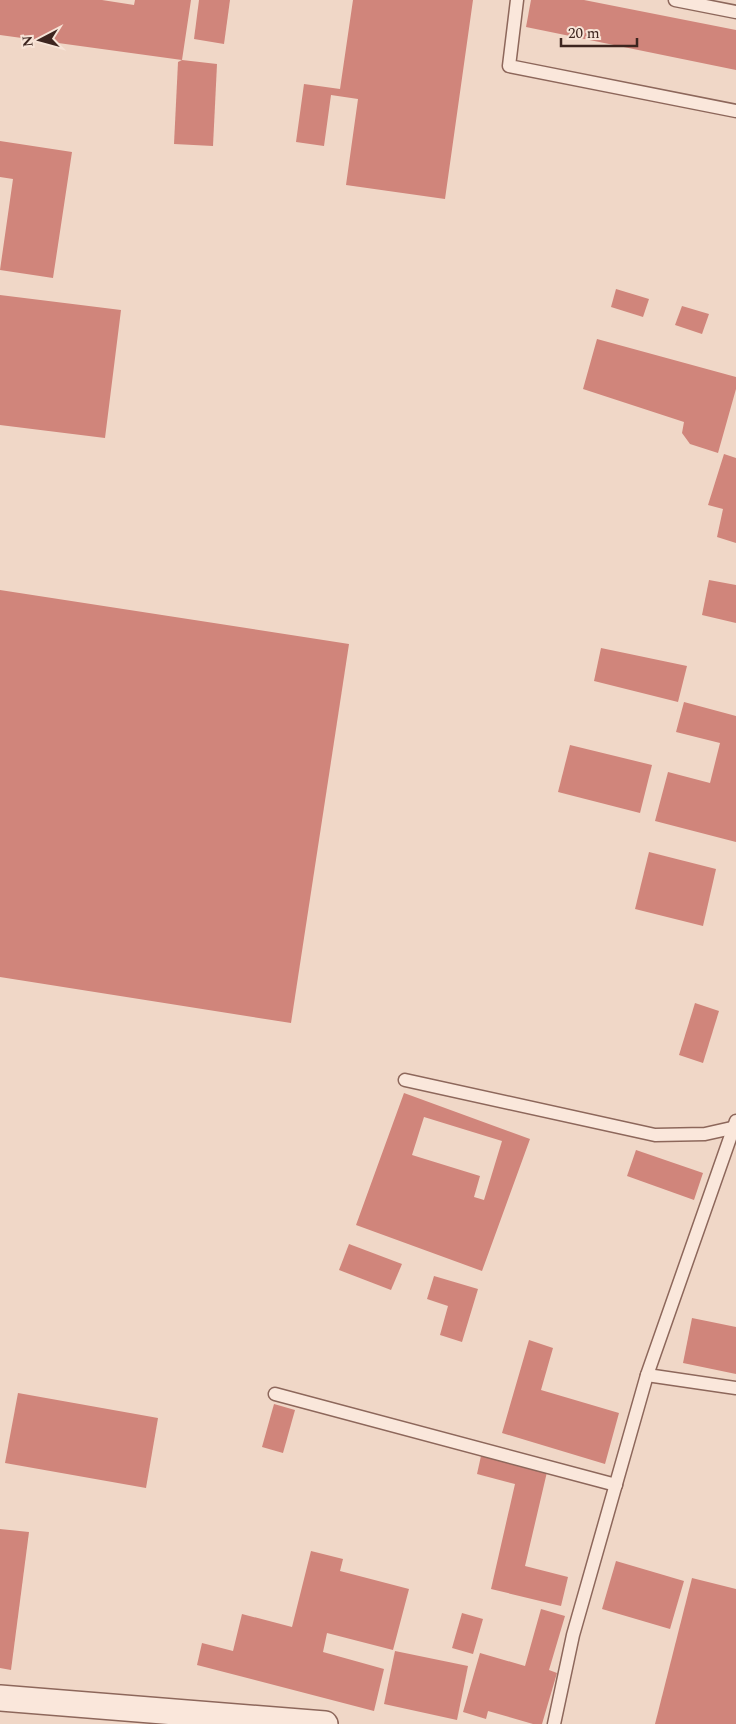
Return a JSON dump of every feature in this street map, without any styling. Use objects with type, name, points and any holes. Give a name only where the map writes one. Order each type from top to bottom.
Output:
[{"type":"street","points":[[0,1698],[325,1724]]},
{"type":"lane","points":[[517,0],[510,66],[736,111]]},
{"type":"lane","points":[[675,0],[736,12]]},
{"type":"lane","points":[[405,1080],[655,1135],[704,1134],[736,1124]]},
{"type":"lane","points":[[554,1724],[573,1635],[648,1375],[736,1124]]},
{"type":"lane","points":[[648,1375],[736,1388]]},
{"type":"lane","points":[[274,1394],[616,1485]]},
{"type":"building","points":[[0,0],[102,0],[134,5],[135,0],[191,0],[182,60],[0,35]]},
{"type":"building","points":[[199,0],[230,0],[224,44],[194,39]]},
{"type":"building","points":[[353,0],[473,0],[445,199],[346,185],[358,99],[331,95],[324,146],[296,142],[304,84],[340,89]]},
{"type":"building","points":[[531,0],[584,0],[736,30],[736,70],[526,27]]},
{"type":"building","points":[[182,60],[217,64],[213,146],[174,144],[178,62]]},
{"type":"building","points":[[0,141],[72,152],[53,278],[0,270],[13,179],[0,177]]},
{"type":"building","points":[[616,289],[649,299],[643,317],[611,307]]},
{"type":"building","points":[[0,295],[121,310],[105,438],[0,425]]},
{"type":"building","points":[[682,306],[709,314],[702,334],[675,325]]},
{"type":"building","points":[[597,339],[736,377],[736,389],[718,453],[690,444],[682,433],[684,422],[583,389]]},
{"type":"building","points":[[724,454],[736,458],[736,543],[717,537],[723,509],[708,505]]},
{"type":"building","points":[[709,580],[736,585],[736,623],[702,615]]},
{"type":"building","points":[[0,590],[349,644],[291,1023],[0,977]]},
{"type":"building","points":[[601,648],[687,666],[678,702],[594,681]]},
{"type":"building","points":[[684,702],[736,716],[736,842],[655,821],[668,772],[710,783],[720,743],[676,732]]},
{"type":"building","points":[[570,745],[652,765],[640,813],[558,792]]},
{"type":"building","points":[[649,852],[716,869],[703,926],[635,909]]},
{"type":"building","points":[[695,1003],[719,1011],[703,1063],[679,1055]]},
{"type":"building","points":[[404,1093],[530,1139],[482,1271],[356,1225]],"holes":[[[424,1117],[502,1141],[484,1200],[474,1197],[480,1176],[412,1155]]]},
{"type":"building","points":[[636,1150],[703,1173],[694,1200],[627,1176]]},
{"type":"building","points":[[349,1244],[402,1264],[391,1290],[339,1270]]},
{"type":"building","points":[[434,1276],[478,1289],[462,1342],[440,1335],[448,1306],[427,1299]]},
{"type":"building","points":[[692,1318],[736,1327],[736,1374],[683,1363]]},
{"type":"building","points":[[529,1340],[553,1348],[541,1390],[619,1413],[605,1464],[502,1433]]},
{"type":"building","points":[[18,1393],[158,1418],[146,1488],[5,1463]]},
{"type":"building","points":[[274,1404],[295,1410],[283,1453],[262,1447]]},
{"type":"building","points":[[481,1456],[547,1472],[525,1566],[568,1577],[561,1606],[491,1589],[515,1484],[477,1474]]},
{"type":"building","points":[[0,1529],[29,1532],[11,1670],[0,1668]]},
{"type":"building","points":[[311,1551],[343,1559],[340,1571],[409,1589],[393,1650],[327,1633],[323,1652],[384,1669],[374,1711],[197,1665],[202,1643],[233,1651],[242,1614],[292,1627]]},
{"type":"building","points":[[616,1561],[684,1581],[670,1629],[602,1609]]},
{"type":"building","points":[[692,1578],[736,1589],[736,1724],[655,1724]]},
{"type":"building","points":[[541,1609],[565,1616],[549,1670],[557,1673],[542,1724],[533,1724],[488,1711],[486,1719],[463,1712],[480,1653],[525,1666]]},
{"type":"building","points":[[462,1613],[483,1619],[473,1654],[452,1648]]},
{"type":"building","points":[[395,1651],[468,1666],[457,1720],[384,1704]]}]
